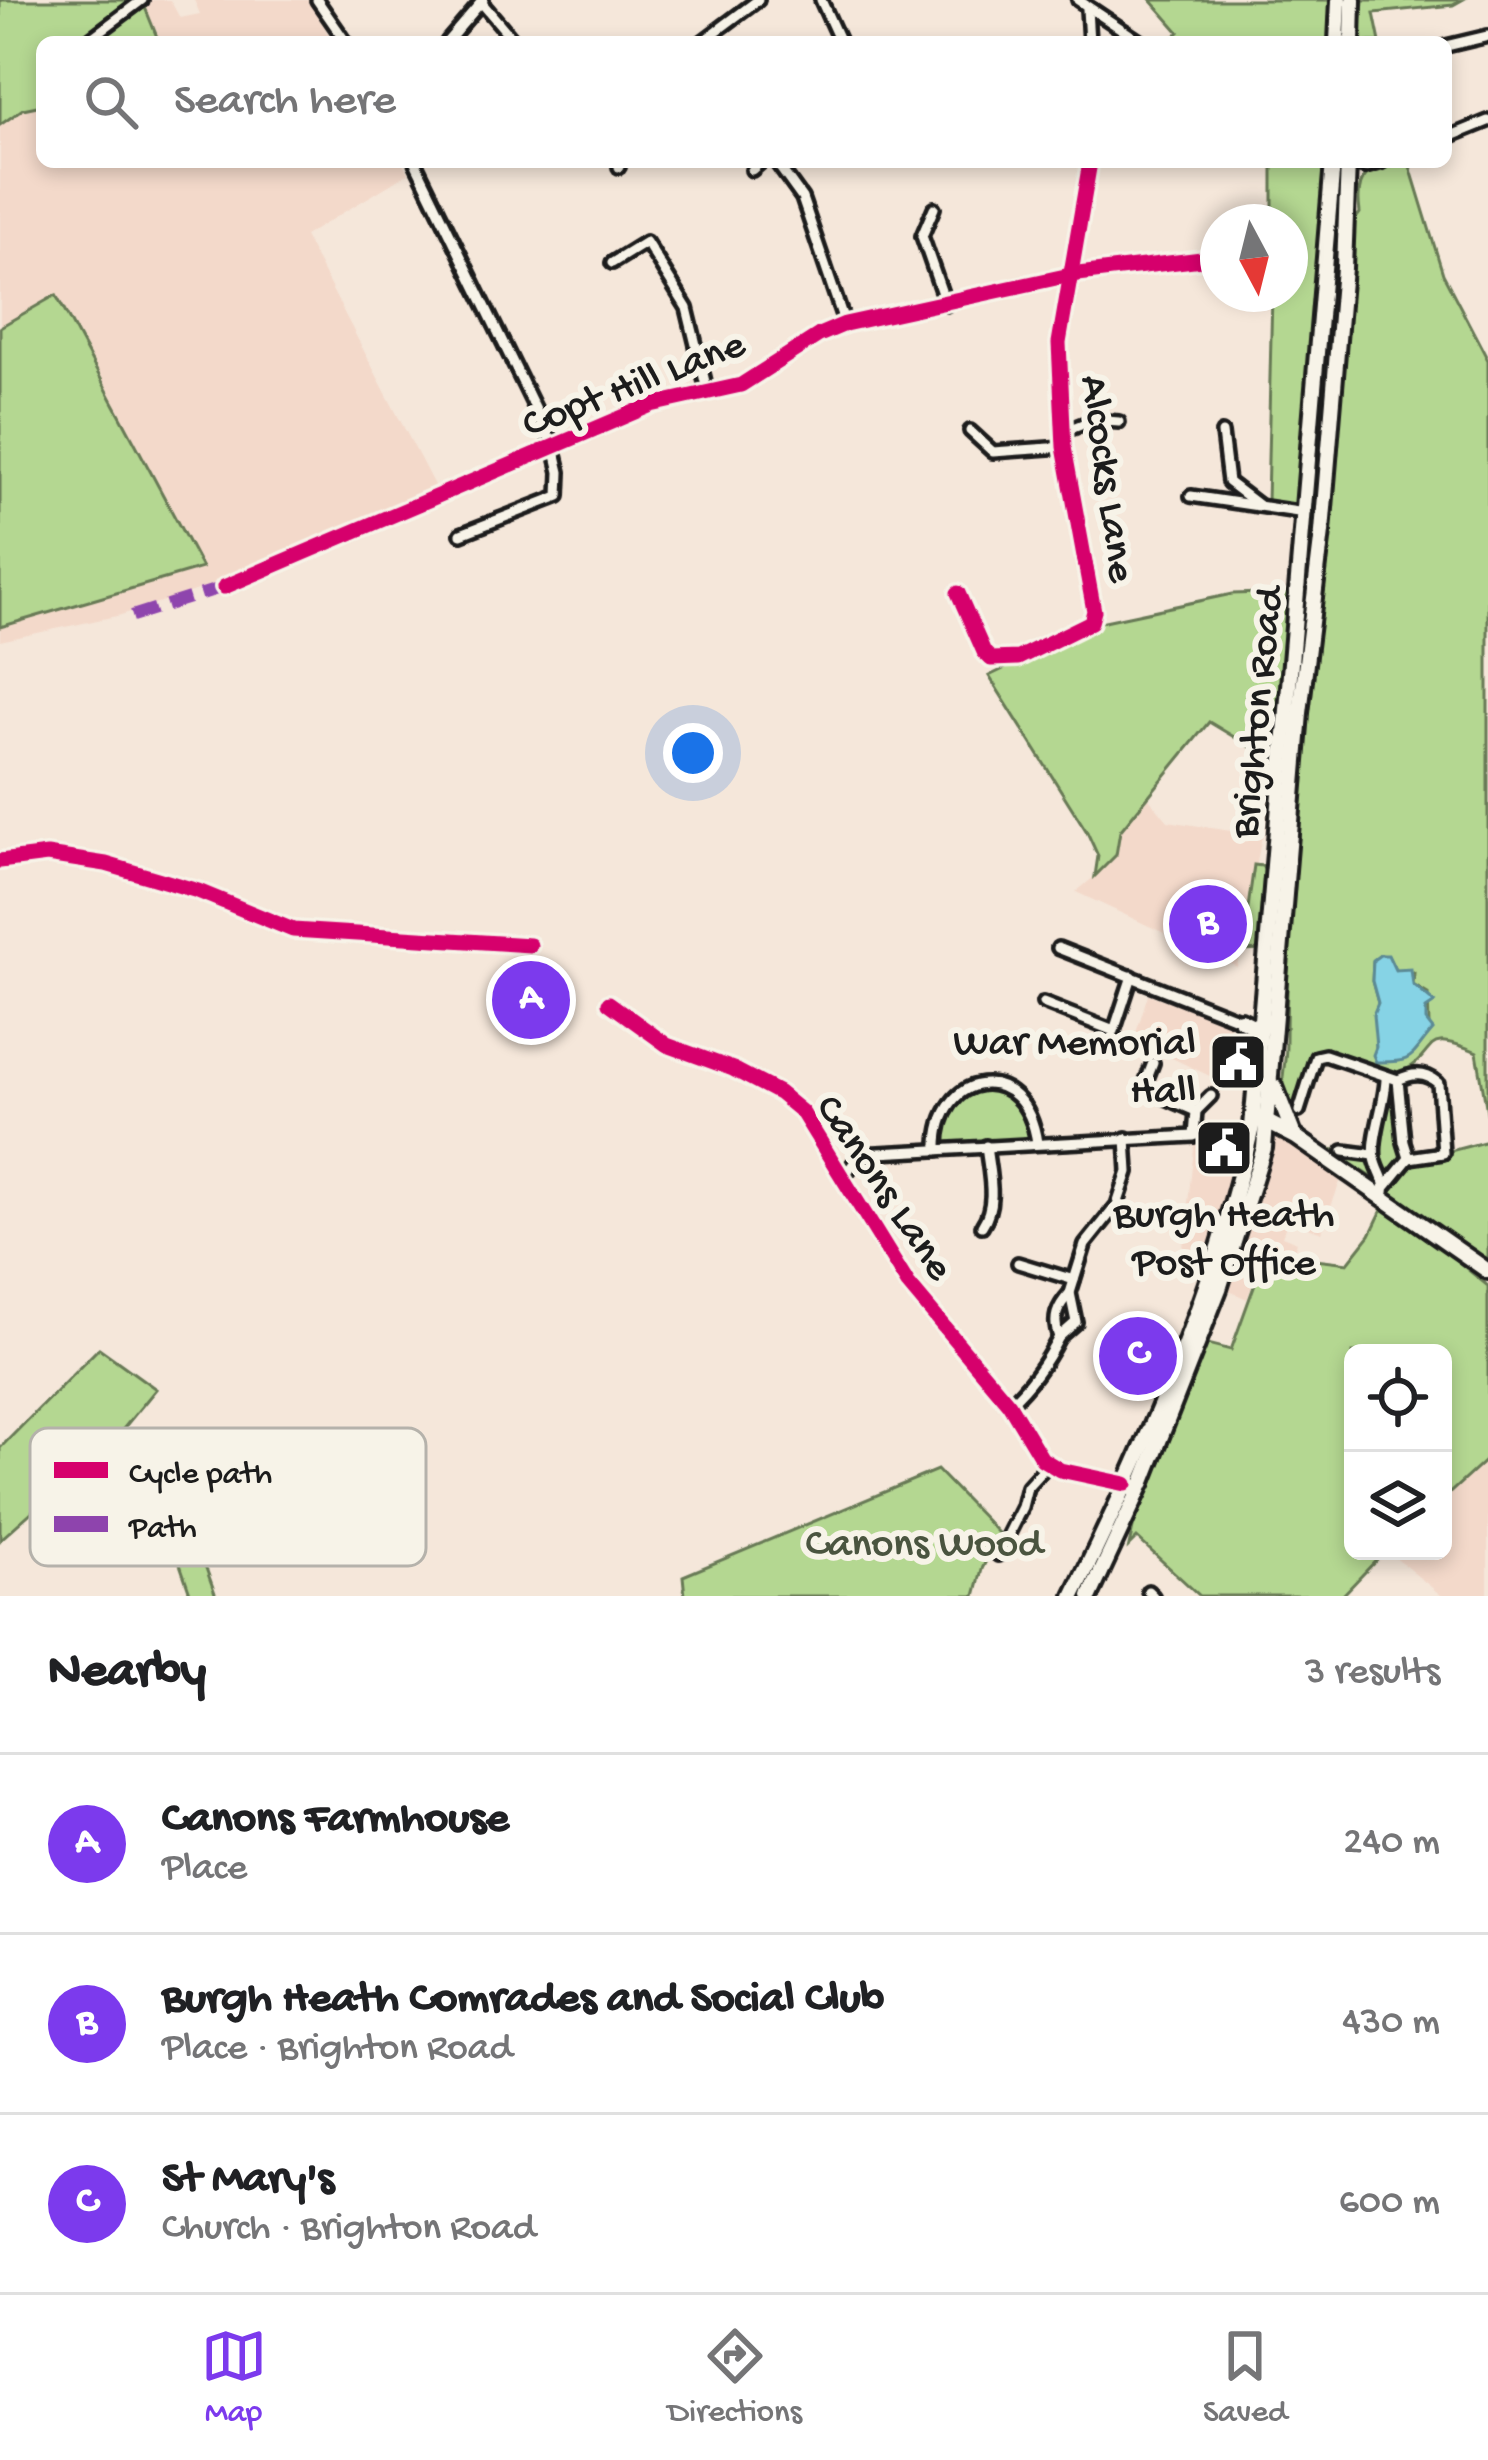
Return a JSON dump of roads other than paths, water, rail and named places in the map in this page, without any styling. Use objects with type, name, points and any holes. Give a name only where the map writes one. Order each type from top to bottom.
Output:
[{"type":"highway","points":[[1337,36],[1339,0]]},
{"type":"highway","points":[[1352,36],[1354,0]]},
{"type":"highway","name":"Brighton Road","points":[[1090,1596],[1206,1283],[1272,1072],[1300,713],[1344,268],[1335,168]]},
{"type":"highway","name":"Brighton Road","points":[[1073,1596],[1132,1487],[1219,1289],[1264,1148],[1258,1121],[1262,998],[1338,192],[1346,168]]},
{"type":"highway","points":[[1241,1020],[1251,1018],[1262,998]]},
{"type":"highway","points":[[1241,1020],[1260,1026],[1276,1017]]},
{"type":"highway","points":[[1272,1072],[1280,1106],[1296,1137]]},
{"type":"highway","points":[[1258,1121],[1296,1137],[1385,1192],[1488,1271]]},
{"type":"highway","points":[[1264,1148],[1276,1137],[1296,1137]]},
{"type":"street","points":[[94,36],[142,0]]},
{"type":"street","points":[[317,0],[342,36]]},
{"type":"street","points":[[710,36],[758,0]]},
{"type":"street","points":[[821,0],[837,36]]},
{"type":"street","points":[[1078,0],[1131,36]]},
{"type":"street","points":[[452,36],[482,1],[510,36]]},
{"type":"street","points":[[1087,9],[1089,36]]},
{"type":"street","points":[[1452,45],[1488,36]]},
{"type":"street","points":[[1452,136],[1488,121]]},
{"type":"street","points":[[418,168],[554,447],[560,472],[559,496],[460,534]]},
{"type":"street","points":[[780,168],[802,198],[845,324]]},
{"type":"street","name":"Alcocks Lane","points":[[958,593],[991,659],[1018,658],[1091,622],[1094,611],[1064,447],[1059,343],[1089,168]]},
{"type":"street","points":[[1338,192],[1361,168]]},
{"type":"street","points":[[934,208],[922,236],[946,305]]},
{"type":"street","points":[[612,263],[646,242],[687,308],[707,390]]},
{"type":"street","name":"Copt Hill Lane","points":[[224,587],[651,405],[741,385],[819,334],[845,324],[1070,275],[1200,259]]},
{"type":"street","points":[[1063,432],[1093,420],[1119,422]]},
{"type":"street","points":[[970,430],[993,452],[1064,447]]},
{"type":"street","points":[[1222,434],[1228,482],[1263,508]]},
{"type":"street","points":[[1191,496],[1306,513]]},
{"type":"street","points":[[1058,948],[1241,1020]]},
{"type":"street","points":[[1043,1003],[1114,1031],[1132,976]]},
{"type":"street","name":"Canons Lane","points":[[609,1003],[667,1045],[733,1069],[779,1093],[802,1112],[908,1284],[1009,1404],[1049,1463]]},
{"type":"street","points":[[1299,1112],[1316,1057],[1325,1055],[1392,1079],[1412,1073],[1438,1083],[1443,1154],[1409,1158],[1385,1192]]},
{"type":"street","points":[[1153,1063],[1146,1081],[1150,1091],[1196,1111]]},
{"type":"street","points":[[1392,1079],[1392,1100],[1409,1158]]},
{"type":"street","points":[[938,1150],[938,1126],[949,1103],[970,1087],[999,1084],[1020,1098],[1033,1115],[1037,1143]]},
{"type":"street","points":[[835,1159],[1193,1136],[1196,1111],[1210,1096]]},
{"type":"street","points":[[1385,1192],[1374,1155],[1392,1100]]},
{"type":"street","points":[[1058,1337],[1057,1312],[1070,1293],[1085,1245],[1117,1205],[1128,1172],[1126,1138]]},
{"type":"street","points":[[982,1226],[990,1214],[992,1195],[986,1147]]},
{"type":"street","points":[[1344,1151],[1374,1155]]},
{"type":"street","points":[[843,1178],[860,1154]]},
{"type":"street","points":[[1018,1263],[1074,1280]]},
{"type":"street","points":[[1009,1404],[1027,1388],[1058,1337],[1076,1322],[1070,1293]]},
{"type":"street","points":[[998,1555],[1027,1487],[1049,1463],[1060,1470],[1132,1487]]},
{"type":"water","points":[[1388,955],[1395,970],[1411,969],[1413,985],[1435,1003],[1426,1009],[1426,1021],[1433,1030],[1410,1056],[1398,1061],[1376,1062],[1373,1055],[1373,1015],[1378,1003],[1373,960]]},
{"type":"place","name":"Burgh Heath Comrades and Social Club","points":[[1208,924]]},
{"type":"place","name":"Canons Farmhouse","points":[[531,1000]]},
{"type":"place","name":"War Memorial Hall","points":[[1238,1062]]},
{"type":"place","name":"Burgh Heath Post Office","points":[[1224,1148]]},
{"type":"place","name":"St Mary's","points":[[1138,1356]]},
{"type":"park label","name":"Canons Wood","points":[[924,1539]]}]
